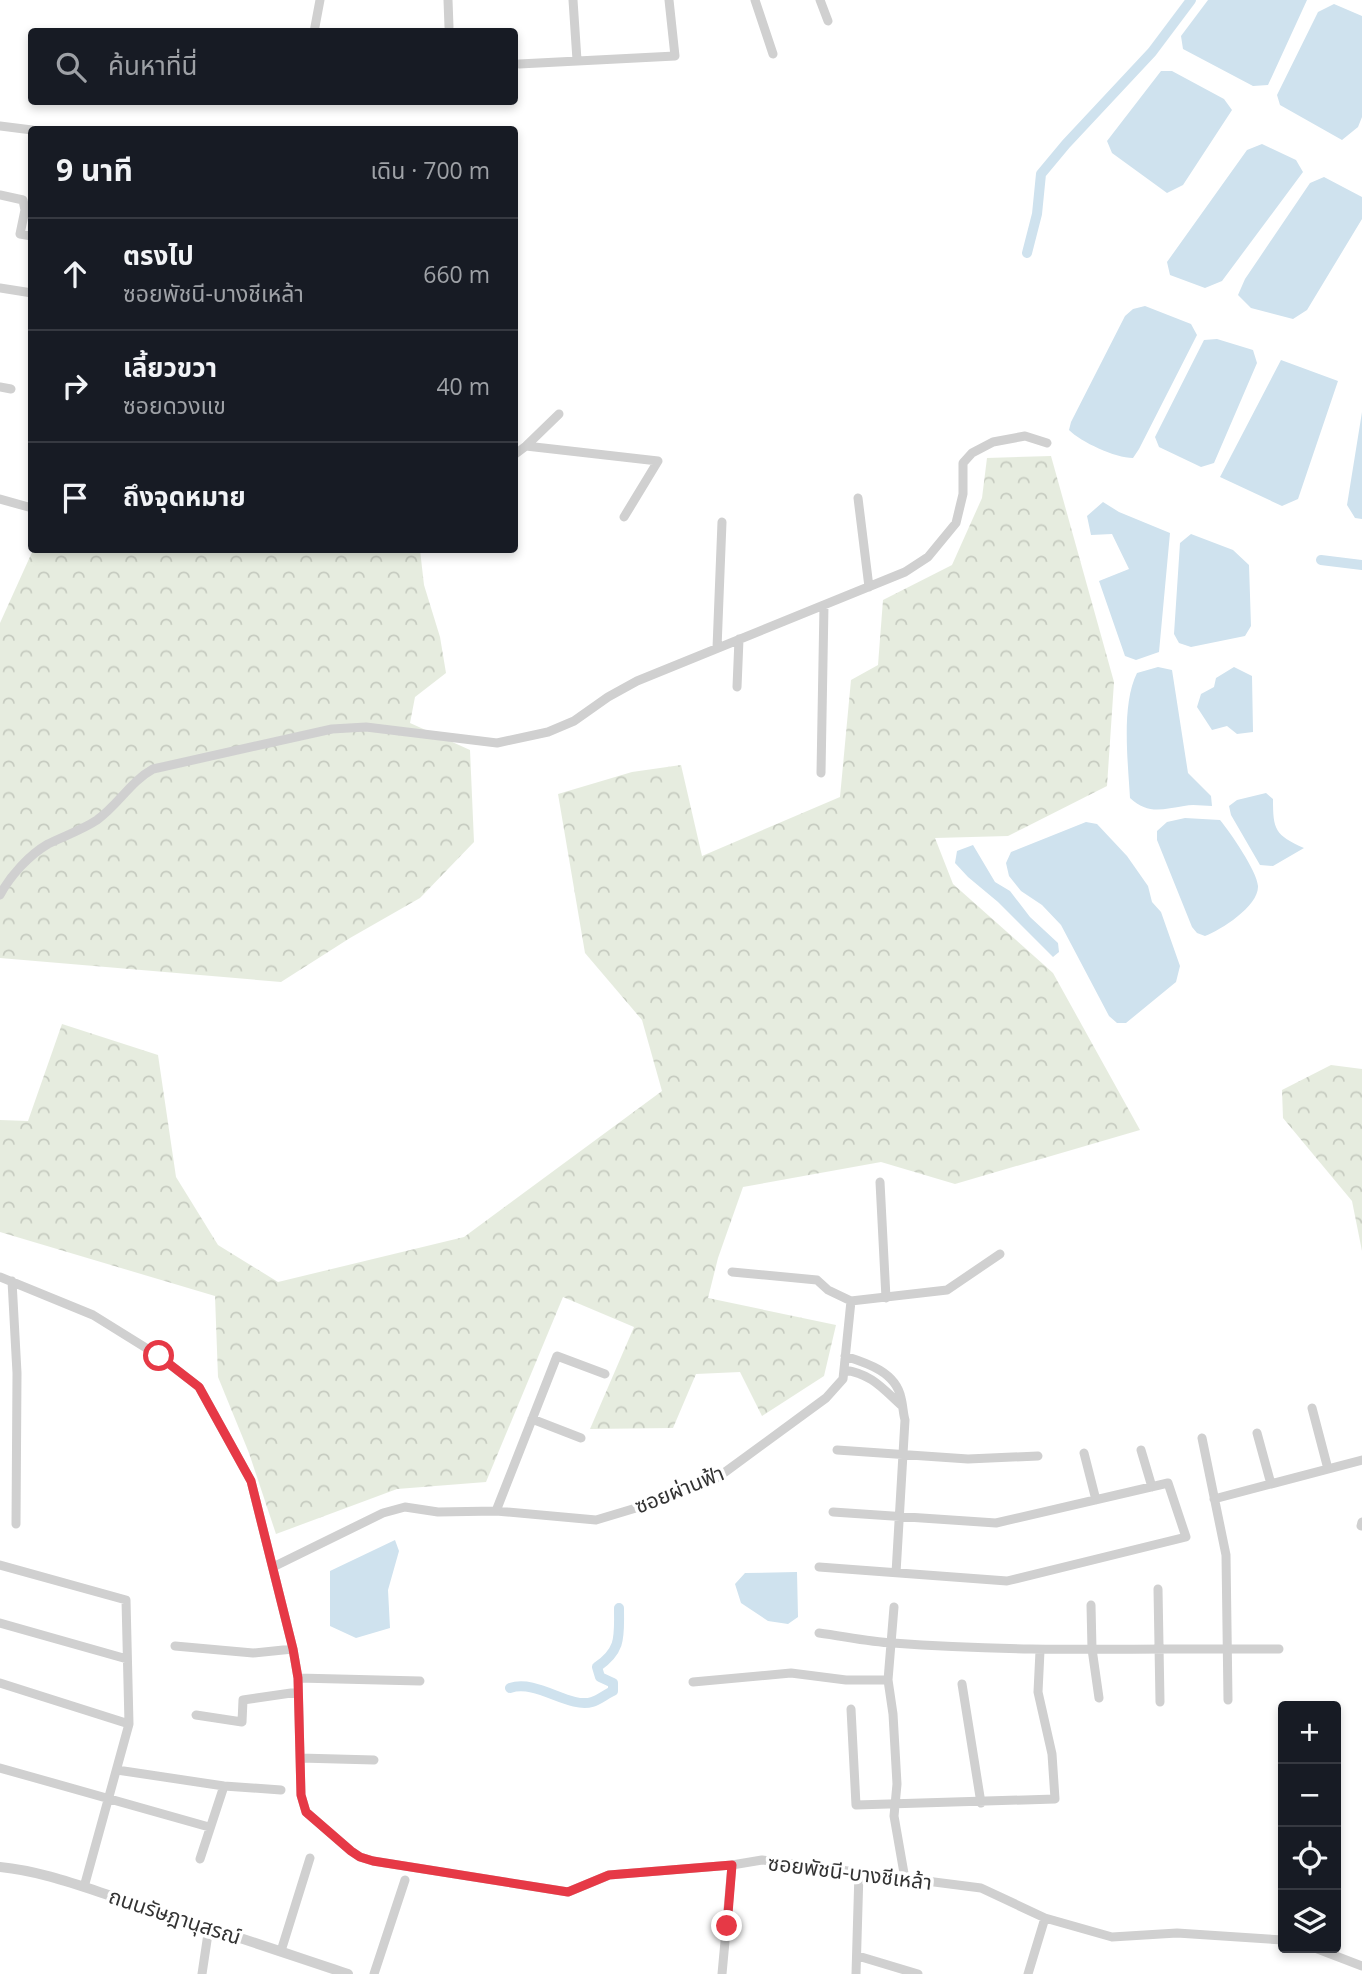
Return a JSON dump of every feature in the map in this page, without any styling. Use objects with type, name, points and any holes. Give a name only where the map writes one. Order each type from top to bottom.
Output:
[{"type":"street","points":[[315,28],[320,0]]},
{"type":"street","points":[[448,0],[449,27]]},
{"type":"street","points":[[573,0],[577,60]]},
{"type":"street","points":[[519,64],[675,56],[669,0]]},
{"type":"street","points":[[755,0],[773,54]]},
{"type":"street","points":[[820,0],[828,22]]},
{"type":"street","points":[[0,126],[28,130]]},
{"type":"street","points":[[0,195],[23,200],[25,210],[20,234],[28,235]]},
{"type":"street","points":[[0,288],[28,292]]},
{"type":"street","points":[[0,387],[11,389]]},
{"type":"street","points":[[518,452],[559,414]]},
{"type":"street","points":[[0,895],[26,862],[45,846],[96,821],[114,806],[141,776],[153,769],[332,729],[366,727],[497,743],[548,732],[574,721],[637,681],[905,572],[928,557],[956,523],[963,494],[963,463],[972,453],[993,442],[1025,436],[1047,443]]},
{"type":"street","points":[[526,446],[657,461],[624,517]]},
{"type":"street","points":[[858,498],[869,587]]},
{"type":"street","points":[[0,499],[28,507]]},
{"type":"street","points":[[718,648],[722,522]]},
{"type":"street","points":[[821,773],[824,605]]},
{"type":"street","points":[[737,687],[739,639]]},
{"type":"street","points":[[880,1182],[886,1298]]},
{"type":"street","points":[[733,1272],[817,1280],[828,1290],[851,1301],[947,1290],[1000,1254]]},
{"type":"street","name":"ซอยพัชนี-บางชีเหล้า","points":[[0,1277],[93,1315],[159,1356],[199,1387],[251,1481],[273,1567],[298,1678],[301,1795],[306,1812],[360,1857],[568,1892],[609,1875],[762,1860],[981,1888],[1045,1918],[1112,1937],[1177,1933],[1278,1940]]},
{"type":"street","points":[[12,1281],[17,1373],[16,1524]]},
{"type":"street","name":"ซอยผ่านฟ้า","points":[[273,1567],[383,1513],[405,1507],[438,1512],[496,1511],[596,1520],[717,1478],[826,1398],[843,1379],[851,1301]]},
{"type":"street","points":[[496,1511],[557,1356],[605,1374]]},
{"type":"street","points":[[845,1356],[868,1363],[884,1373],[895,1382],[901,1398],[905,1420],[896,1573]]},
{"type":"street","points":[[844,1370],[860,1372],[873,1380],[902,1406]]},
{"type":"street","points":[[1312,1408],[1328,1469]]},
{"type":"street","points":[[532,1419],[581,1438]]},
{"type":"street","points":[[1257,1433],[1270,1484]]},
{"type":"street","points":[[1202,1438],[1226,1555],[1228,1700]]},
{"type":"street","points":[[837,1450],[968,1459],[1038,1456]]},
{"type":"street","points":[[1141,1450],[1152,1487]]},
{"type":"street","points":[[1084,1453],[1096,1500]]},
{"type":"street","points":[[1214,1499],[1362,1460]]},
{"type":"street","points":[[819,1567],[1007,1581],[1186,1537],[1168,1483],[996,1523],[833,1511]]},
{"type":"street","points":[[0,1565],[126,1600],[130,1724],[84,1887]]},
{"type":"street","points":[[1158,1589],[1160,1702]]},
{"type":"street","points":[[1091,1605],[1092,1649],[1099,1698]]},
{"type":"street","points":[[894,1607],[888,1680],[897,1784],[894,1816],[905,1879]]},
{"type":"street","points":[[0,1623],[127,1659]]},
{"type":"street","points":[[819,1633],[891,1643],[1040,1651],[1279,1649]]},
{"type":"street","points":[[175,1646],[253,1653],[293,1649]]},
{"type":"street","points":[[851,1709],[856,1805],[1055,1799],[1052,1754],[1038,1692],[1040,1651]]},
{"type":"street","points":[[693,1682],[791,1673],[846,1680],[888,1680]]},
{"type":"street","points":[[298,1678],[420,1681]]},
{"type":"street","points":[[0,1683],[130,1724]]},
{"type":"street","points":[[962,1684],[981,1803]]},
{"type":"street","points":[[196,1715],[242,1722],[243,1700],[298,1692]]},
{"type":"street","points":[[300,1758],[374,1760]]},
{"type":"street","points":[[0,1768],[209,1827]]},
{"type":"street","points":[[117,1770],[224,1786],[281,1790]]},
{"type":"street","points":[[200,1859],[224,1786]]},
{"type":"street","points":[[281,1951],[310,1858]]},
{"type":"street","points":[[722,1974],[732,1865]]},
{"type":"street","name":"ถนนรัษฎานุสรณ์","points":[[0,1867],[23,1869],[84,1887],[340,1973]]},
{"type":"street","points":[[856,1974],[859,1872]]},
{"type":"street","points":[[374,1974],[405,1880]]},
{"type":"street","points":[[1028,1974],[1045,1918]]},
{"type":"street","points":[[202,1974],[209,1927]]},
{"type":"street","points":[[1328,1953],[1362,1966]]},
{"type":"street","points":[[858,1956],[918,1974]]},
{"type":"green space","points":[[1051,456],[1114,682],[1107,786],[1008,836],[935,838],[953,884],[1053,973],[1140,1130],[955,1184],[881,1162],[743,1187],[718,1258],[708,1298],[836,1325],[824,1376],[762,1416],[740,1372],[696,1374],[673,1428],[590,1429],[634,1327],[563,1297],[486,1482],[397,1489],[276,1534],[249,1453],[218,1377],[215,1296],[0,1232],[0,1120],[28,1121],[62,1024],[158,1055],[176,1177],[218,1245],[278,1282],[464,1237],[662,1091],[642,1020],[585,953],[558,794],[632,772],[681,765],[702,856],[840,797],[851,680],[878,665],[883,600],[952,565],[982,498],[987,458]]},
{"type":"green space","points":[[32,553],[420,553],[424,585],[440,637],[446,673],[415,697],[410,723],[470,750],[474,842],[420,898],[281,982],[0,958],[0,623]]},
{"type":"green space","points":[[1331,1065],[1362,1069],[1362,1251],[1352,1201],[1283,1118],[1282,1090]]},
{"type":"water","points":[[1208,0],[1307,0],[1268,85],[1253,86],[1183,49],[1181,36]]},
{"type":"water","points":[[1334,4],[1362,16],[1362,117],[1358,127],[1342,140],[1280,105],[1277,95],[1318,12]]},
{"type":"water","points":[[1161,71],[1172,71],[1224,99],[1232,110],[1183,185],[1167,193],[1112,153],[1107,141]]},
{"type":"water","points":[[1262,144],[1296,160],[1303,172],[1222,281],[1205,288],[1170,275],[1167,262],[1247,150]]},
{"type":"water","points":[[1324,177],[1362,197],[1362,219],[1307,310],[1293,319],[1251,308],[1238,295],[1245,279],[1310,183]]},
{"type":"water","points":[[1145,306],[1191,324],[1197,335],[1133,458],[1099,448],[1069,430],[1125,316],[1133,309]]},
{"type":"water","points":[[1217,339],[1253,350],[1257,363],[1214,463],[1201,467],[1159,447],[1155,437],[1204,340]]},
{"type":"water","points":[[1281,360],[1338,381],[1298,499],[1282,506],[1220,477]]},
{"type":"water","points":[[1362,412],[1362,519],[1355,518],[1347,505]]},
{"type":"water","points":[[1103,502],[1119,512],[1170,533],[1159,652],[1136,660],[1125,656],[1099,581],[1129,569],[1112,534],[1091,535],[1087,516]]},
{"type":"water","points":[[1191,534],[1233,550],[1249,565],[1251,626],[1245,636],[1191,647],[1179,643],[1174,634],[1180,543]]},
{"type":"water","points":[[1158,667],[1172,670],[1188,773],[1211,796],[1212,806],[1191,805],[1156,810],[1143,807],[1130,798],[1127,717],[1132,686],[1137,673]]},
{"type":"water","points":[[1234,667],[1252,676],[1253,732],[1237,734],[1227,726],[1212,730],[1197,707],[1201,694],[1214,687],[1216,678]]},
{"type":"water","points":[[1266,793],[1273,799],[1275,825],[1281,835],[1304,848],[1273,866],[1260,865],[1231,815],[1229,806],[1237,800]]},
{"type":"water","points":[[1185,818],[1220,820],[1248,862],[1258,886],[1257,894],[1246,909],[1229,923],[1205,936],[1192,927],[1157,840],[1157,831],[1167,822]]},
{"type":"water","points":[[1086,822],[1097,824],[1127,856],[1148,886],[1152,902],[1161,912],[1180,966],[1176,982],[1126,1023],[1117,1023],[1109,1016],[1061,925],[1042,905],[1021,891],[1009,876],[1006,863],[1011,852]]},
{"type":"water","points":[[973,845],[995,882],[1010,891],[1030,917],[1058,943],[1059,952],[1053,957],[955,863],[957,851]]},
{"type":"water","points":[[395,1540],[399,1551],[388,1590],[390,1628],[356,1638],[330,1626],[330,1571]]},
{"type":"water","points":[[797,1572],[798,1617],[788,1624],[768,1621],[741,1603],[735,1584],[745,1573]]},
{"type":"waterway","points":[[1027,253],[1037,214],[1041,174],[1152,52],[1191,0]]},
{"type":"waterway","points":[[1321,560],[1362,565]]},
{"type":"waterway","points":[[510,1688],[531,1687],[583,1703],[595,1701],[613,1691],[613,1683],[600,1677],[597,1667],[615,1648],[619,1634],[619,1608]]},
{"type":"route","points":[[159,1356],[199,1387],[251,1481],[298,1678],[301,1795],[306,1812],[351,1851],[373,1861],[568,1892],[609,1875],[732,1865],[727,1926]]}]
